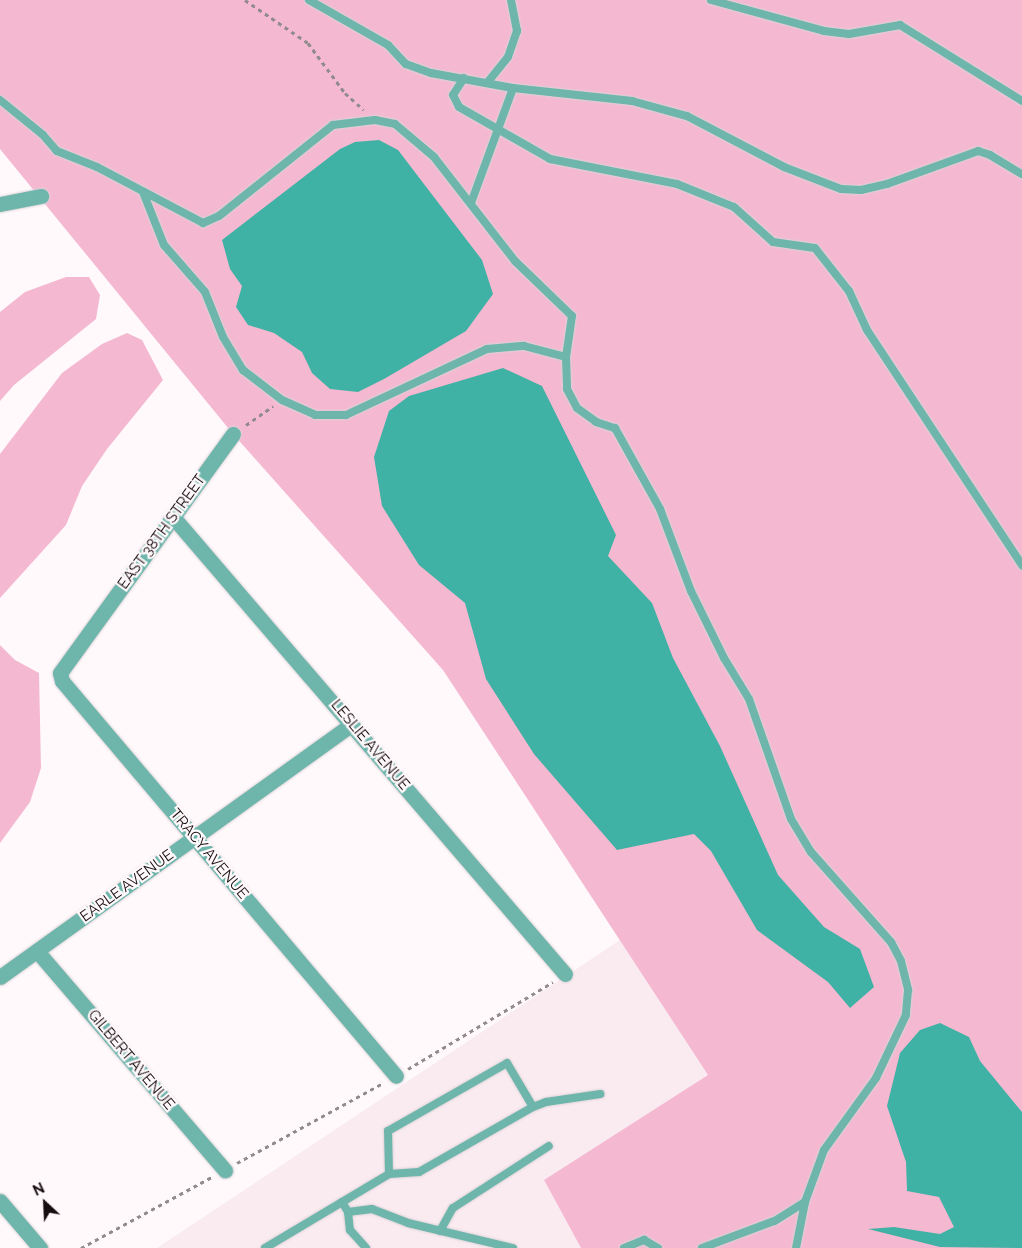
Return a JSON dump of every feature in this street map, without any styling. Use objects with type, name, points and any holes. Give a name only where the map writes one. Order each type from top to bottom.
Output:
[{"type":"street","points":[[0,204],[41,196]]},
{"type":"street","name":"EAST 38TH STREET","points":[[92,629],[233,434]]},
{"type":"street","name":"LESLIE AVENUE","points":[[173,517],[352,724],[559,978]]},
{"type":"street","name":"TRACY AVENUE","points":[[92,629],[60,673],[62,682],[396,1076]]},
{"type":"street","name":"EARLE AVENUE","points":[[0,977],[352,724]]},
{"type":"street","name":"GILBERT AVENUE","points":[[37,950],[225,1170]]},
{"type":"street","points":[[0,1201],[40,1248]]},
{"type":"lane","points":[[309,0],[388,45],[406,64],[513,88],[632,101],[687,116],[784,167],[840,189],[861,190],[887,184],[978,151],[990,155],[1022,174]]},
{"type":"lane","points":[[488,83],[508,57],[517,31],[511,0]]},
{"type":"lane","points":[[712,0],[824,31],[848,34],[900,25],[1022,101]]},
{"type":"lane","points":[[464,78],[453,95],[459,107],[550,159],[677,184],[714,197],[734,208],[773,242],[816,248],[849,291],[866,330],[1022,565]]},
{"type":"lane","points":[[471,203],[513,88]]},
{"type":"lane","points":[[0,100],[43,135],[57,151],[97,167],[203,224],[219,216],[333,125],[375,120],[396,124],[434,156],[515,261],[572,316],[566,357],[567,389],[577,408],[596,422],[615,428],[660,508],[691,591],[724,658],[749,699],[791,819],[811,852],[891,942],[901,961],[908,990],[906,1015],[876,1078],[824,1150],[805,1202],[796,1248]]},
{"type":"lane","points":[[143,192],[164,245],[205,292],[223,336],[243,370],[282,400],[315,415],[346,415],[487,349],[524,346],[566,357]]},
{"type":"lane","points":[[389,1174],[388,1131],[507,1063],[533,1108]]},
{"type":"lane","points":[[265,1248],[389,1174],[419,1172],[546,1102],[600,1094]]},
{"type":"lane","points":[[440,1231],[453,1208],[549,1146]]},
{"type":"lane","points":[[342,1202],[348,1212],[350,1230],[366,1248]]},
{"type":"lane","points":[[702,1248],[774,1221],[805,1202]]},
{"type":"lane","points":[[348,1212],[372,1209],[440,1231],[513,1248]]},
{"type":"lane","points":[[624,1248],[644,1240],[658,1248]]},
{"type":"path","points":[[245,0],[308,43],[345,93],[375,120]]},
{"type":"path","points":[[233,434],[282,400]]},
{"type":"path","points":[[81,1248],[396,1076],[559,978]]},
{"type":"shaded area","points":[[0,0],[1022,0],[1022,1248],[581,1248],[544,1180],[708,1075],[443,670],[233,434],[0,149]]},
{"type":"shaded area","points":[[379,140],[398,150],[482,260],[493,294],[466,331],[384,379],[358,392],[330,389],[312,373],[302,352],[274,333],[248,325],[236,307],[242,286],[230,269],[222,240],[340,149],[355,142]]},
{"type":"shaded area","points":[[66,277],[89,277],[100,295],[96,319],[14,385],[0,401],[0,312],[25,292]]},
{"type":"shaded area","points":[[127,333],[142,340],[163,380],[107,449],[82,486],[66,525],[0,598],[0,454],[62,373],[102,344]]},
{"type":"shaded area","points":[[503,368],[542,386],[616,535],[608,556],[652,603],[673,658],[720,746],[778,875],[824,927],[860,949],[874,987],[850,1008],[828,982],[757,930],[711,851],[694,834],[617,850],[534,754],[486,679],[465,603],[419,565],[382,506],[374,457],[389,411],[409,396]]},
{"type":"shaded area","points":[[0,645],[15,660],[39,673],[41,768],[30,802],[0,843]]},
{"type":"shaded area","points":[[620,940],[708,1075],[544,1180],[581,1248],[157,1248]]},
{"type":"shaded area","points":[[940,1023],[969,1037],[980,1061],[1022,1112],[1022,1248],[940,1247],[868,1229],[894,1227],[940,1234],[954,1227],[939,1197],[907,1191],[906,1162],[887,1106],[900,1053],[920,1030]]}]
